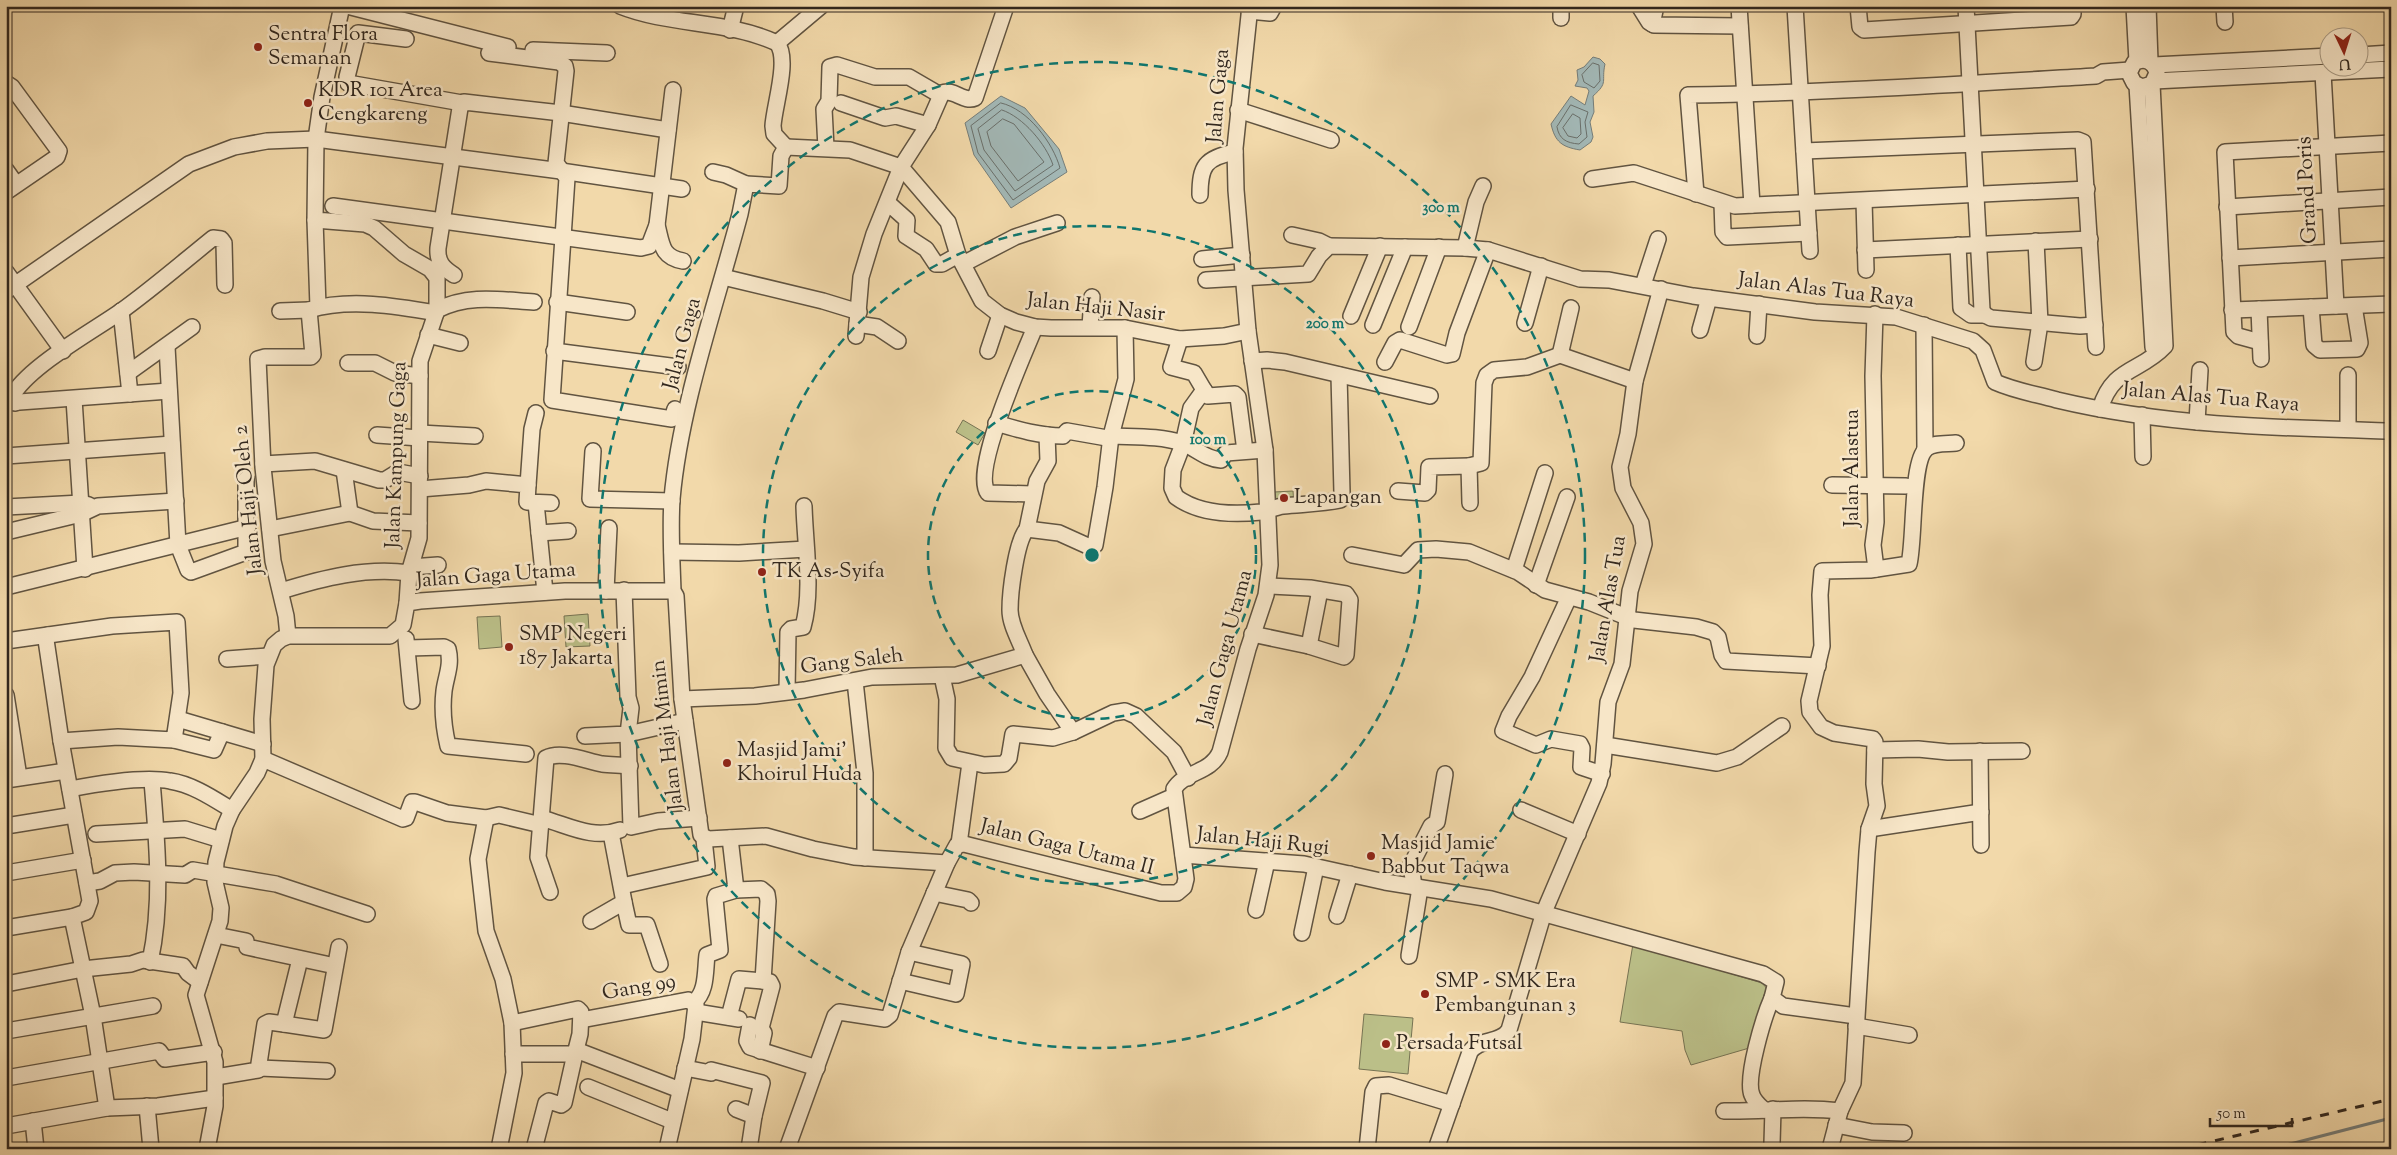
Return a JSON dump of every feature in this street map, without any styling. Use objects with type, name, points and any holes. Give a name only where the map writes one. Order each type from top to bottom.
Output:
[{"type":"street","points":[[314,308],[316,140],[324,88],[342,6]]},
{"type":"street","points":[[347,6],[514,48],[607,53]]},
{"type":"street","points":[[730,30],[736,6]]},
{"type":"street","points":[[777,43],[821,6]]},
{"type":"street","points":[[857,324],[861,277],[874,234],[888,204],[901,167],[928,125],[940,95],[948,92],[970,100],[975,98],[1006,6]]},
{"type":"street","points":[[1249,9],[1270,13],[1274,6]]},
{"type":"street","points":[[1639,6],[1652,24]]},
{"type":"street","points":[[1652,24],[1656,6]]},
{"type":"street","points":[[1739,6],[1752,205]]},
{"type":"street","points":[[1795,6],[1810,250]]},
{"type":"street","points":[[1858,6],[1860,27],[1864,30],[2071,17],[2073,6]]},
{"type":"street","points":[[1966,6],[1982,310],[1985,315]]},
{"type":"street","points":[[2134,6],[2140,70],[2153,347],[2159,350]]},
{"type":"street","points":[[2140,70],[2148,6]]},
{"type":"street","points":[[2224,6],[2225,22]]},
{"type":"street","points":[[630,8],[730,30],[777,43],[781,47],[782,60],[773,126],[774,134],[786,147],[850,150],[901,167]]},
{"type":"street","name":"Jalan Gaga","points":[[1236,190],[1235,152],[1238,110],[1249,9]]},
{"type":"street","points":[[1652,24],[1740,26]]},
{"type":"street","points":[[406,39],[358,33],[347,77],[348,83],[462,103],[467,101],[668,130]]},
{"type":"street","points":[[489,52],[559,62],[565,66],[566,71],[556,163],[567,178],[557,302],[552,400],[672,419]]},
{"type":"street","points":[[2370,54],[2391,53]]},
{"type":"street","points":[[1696,194],[1688,95],[1970,84],[2096,76],[2103,72],[2320,57]]},
{"type":"street","points":[[826,148],[824,109],[829,100],[830,68],[833,66],[837,65],[875,77],[909,77],[940,95]]},
{"type":"street","points":[[2370,70],[2391,69]]},
{"type":"street","points":[[2100,409],[2111,384],[2128,370],[2150,360],[2165,346],[2153,82],[2157,73],[2140,70]]},
{"type":"street","points":[[2153,82],[2320,72]]},
{"type":"street","name":"Grand Poris","points":[[2323,78],[2336,306]]},
{"type":"street","points":[[6,83],[12,87],[59,151],[57,156],[11,188],[6,170]]},
{"type":"street","points":[[334,206],[641,248],[648,246],[656,225],[673,90]]},
{"type":"street","points":[[454,275],[443,268],[438,258],[442,221],[462,103]]},
{"type":"street","points":[[842,103],[885,118],[896,116],[928,125]]},
{"type":"street","points":[[1238,110],[1331,140]]},
{"type":"street","points":[[63,351],[9,282],[189,164],[234,147],[267,140],[316,140],[561,171],[682,189]]},
{"type":"street","points":[[1804,152],[2078,140],[2083,142],[2096,347]]},
{"type":"street","points":[[2260,342],[2235,335],[2232,310],[2226,152],[2391,143]]},
{"type":"street","points":[[713,172],[726,175],[746,184],[779,186],[781,156],[786,147]]},
{"type":"street","points":[[1200,195],[1200,175],[1204,167],[1225,154],[1235,152]]},
{"type":"street","name":"Jalan Haji Nasir","points":[[901,167],[948,222],[961,260],[982,301],[1000,315],[1035,327],[1125,328],[1180,339],[1224,336],[1248,331]]},
{"type":"street","points":[[1592,179],[1634,173],[1735,206],[2087,189]]},
{"type":"street","name":"Jalan Gaga","points":[[673,591],[672,501],[686,417],[740,214],[746,184]]},
{"type":"street","points":[[1465,248],[1476,202],[1483,186]]},
{"type":"street","name":"Jalan Gaga Utama","points":[[1174,796],[1176,785],[1213,763],[1220,752],[1252,634],[1268,586],[1270,551],[1265,450],[1248,331],[1236,190]]},
{"type":"street","points":[[2227,207],[2391,197]]},
{"type":"street","points":[[1864,201],[1866,270]]},
{"type":"street","points":[[1722,203],[1723,232],[1727,237],[1809,233]]},
{"type":"street","points":[[888,204],[907,220],[906,236],[926,249],[936,264],[961,260],[1015,237],[1057,223]]},
{"type":"street","name":"Jalan Kampung Gaga","points":[[316,220],[365,224],[374,228],[404,254],[422,263],[433,272],[438,286],[437,311],[420,361],[419,523],[417,546],[410,570],[407,603]]},
{"type":"street","points":[[656,225],[666,254],[671,259],[683,261]]},
{"type":"street","name":"Jalan Alas Tua Raya","points":[[1292,235],[1319,241],[1329,246],[1439,247],[1488,250],[1580,279],[1642,285],[1709,298],[1816,312],[1875,314],[1924,325],[1978,344],[1983,350],[1995,382],[2100,409],[2197,422],[2391,431]]},
{"type":"street","points":[[169,391],[11,403],[19,385],[63,351],[121,311],[213,238],[221,239],[224,243],[225,285]]},
{"type":"street","points":[[1642,285],[1658,239]]},
{"type":"street","points":[[1865,250],[2090,239]]},
{"type":"street","points":[[2034,362],[2040,323],[2036,241]]},
{"type":"street","points":[[1206,280],[1308,274],[1319,256],[1329,246]]},
{"type":"street","points":[[1351,316],[1380,246]]},
{"type":"street","points":[[1958,246],[1961,308],[1971,315],[1985,315],[1991,318],[2040,323],[2095,325]]},
{"type":"street","points":[[1373,325],[1405,247]]},
{"type":"street","points":[[1409,327],[1439,247]]},
{"type":"street","points":[[2230,258],[2391,249]]},
{"type":"street","points":[[1385,362],[1395,343],[1400,340],[1446,355],[1452,354],[1457,333],[1488,250]]},
{"type":"street","points":[[1202,259],[1242,255]]},
{"type":"street","points":[[1525,323],[1541,266]]},
{"type":"street","points":[[723,277],[823,301],[857,324],[877,327],[898,341]]},
{"type":"street","name":"Jalan Alas Tua","points":[[1436,1149],[1472,1049],[1477,1044],[1502,1037],[1509,1030],[1544,912],[1597,791],[1602,774],[1608,702],[1622,664],[1630,591],[1644,538],[1641,523],[1623,488],[1620,472],[1631,416],[1635,381],[1661,289]]},
{"type":"street","points":[[1090,328],[1092,297]]},
{"type":"street","points":[[280,312],[355,304],[437,311],[458,301],[476,298],[534,302]]},
{"type":"street","points":[[1700,330],[1709,298]]},
{"type":"street","points":[[557,302],[627,312]]},
{"type":"street","points":[[1757,336],[1760,304]]},
{"type":"street","points":[[2232,310],[2391,304]]},
{"type":"street","points":[[2311,307],[2314,345],[2320,350],[2357,348],[2360,343],[2354,306]]},
{"type":"street","name":"Jalan Haji Oleh 2","points":[[288,636],[281,591],[274,564],[270,529],[263,464],[258,359],[265,357],[311,357],[313,355],[314,308]]},
{"type":"street","points":[[1560,355],[1570,308]]},
{"type":"street","points":[[2259,309],[2261,359]]},
{"type":"street","points":[[121,311],[130,394]]},
{"type":"street","name":"Jalan Alastua","points":[[1875,314],[1874,485],[1876,522],[1873,545],[1876,569]]},
{"type":"street","points":[[988,351],[1000,315]]},
{"type":"street","points":[[1830,1149],[1838,1118],[1853,1083],[1870,829],[1877,806],[1874,784],[1875,742],[1870,737],[1834,732],[1821,727],[1812,717],[1809,701],[1822,646],[1820,595],[1822,571],[1876,569],[1909,564],[1914,537],[1917,466],[1925,449],[1924,325]]},
{"type":"street","points":[[128,373],[192,327]]},
{"type":"street","points":[[1034,494],[986,492],[984,482],[996,423],[1035,327]]},
{"type":"street","points":[[1027,529],[1059,533],[1090,547],[1095,545],[1108,468],[1110,436],[1126,379],[1125,328]]},
{"type":"street","points":[[428,335],[460,343]]},
{"type":"street","points":[[1180,339],[1171,367],[1194,373],[1208,396],[1235,394],[1238,397],[1245,452]]},
{"type":"street","points":[[167,346],[178,545],[184,566],[190,572],[246,552],[248,527],[246,479]]},
{"type":"street","points":[[554,351],[678,367]]},
{"type":"street","points":[[1398,491],[1425,493],[1428,490],[1429,467],[1469,466],[1481,463],[1484,392],[1487,375],[1494,370],[1527,367],[1560,355],[1635,381]]},
{"type":"street","points":[[1252,361],[1285,362],[1430,396]]},
{"type":"street","points":[[348,363],[375,363],[396,373],[420,376]]},
{"type":"street","points":[[2197,422],[2200,370]]},
{"type":"street","points":[[1204,390],[1191,408],[1183,444],[1174,470],[1172,488],[1176,497],[1194,508],[1231,513],[1269,510],[1275,507],[1335,501],[1342,498],[1339,375]]},
{"type":"street","points":[[2348,375],[2348,429]]},
{"type":"street","points":[[74,399],[85,569]]},
{"type":"street","points":[[536,413],[532,429],[527,502],[544,503],[539,533],[544,592]]},
{"type":"street","points":[[2142,416],[2143,457]]},
{"type":"street","points":[[996,423],[1027,432],[1047,435],[1064,436],[1067,431],[1107,438],[1110,436],[1183,444],[1210,459],[1220,460],[1225,454],[1265,450]]},
{"type":"street","points":[[377,434],[475,436]]},
{"type":"street","points":[[1047,435],[1048,461],[1034,494],[1027,529],[1022,534],[1016,558],[1010,610],[1025,655],[1047,694],[1072,732]]},
{"type":"street","points":[[1925,449],[1932,445],[1956,443]]},
{"type":"street","points":[[6,456],[172,444]]},
{"type":"street","points":[[593,451],[590,499],[672,501]]},
{"type":"street","points":[[263,464],[315,461],[382,481],[398,472],[420,483],[469,485],[486,481],[528,485]]},
{"type":"street","points":[[1469,466],[1470,503]]},
{"type":"street","points":[[344,470],[350,513]]},
{"type":"street","points":[[1514,570],[1545,473]]},
{"type":"street","points":[[1832,485],[1906,486]]},
{"type":"street","points":[[1536,585],[1567,497]]},
{"type":"street","points":[[6,507],[81,508],[176,501]]},
{"type":"street","points":[[787,692],[788,632],[804,625],[807,584],[804,506]]},
{"type":"street","points":[[6,532],[81,508]]},
{"type":"street","points":[[270,529],[350,513],[373,521],[419,523]]},
{"type":"street","points":[[6,587],[85,569],[248,527]]},
{"type":"street","points":[[606,590],[609,528]]},
{"type":"street","points":[[539,533],[568,531]]},
{"type":"street","points":[[672,552],[739,553],[806,549]]},
{"type":"street","points":[[1352,554],[1404,565],[1408,564],[1418,550],[1436,549],[1469,552],[1514,570],[1536,585],[1569,598],[1589,602],[1634,620],[1696,627],[1714,632],[1718,637],[1722,655],[1726,661],[1818,666]]},
{"type":"street","points":[[281,591],[324,579],[377,570],[410,570],[438,565]]},
{"type":"street","points":[[1252,634],[1309,646],[1344,657],[1346,655],[1349,596],[1342,592],[1268,586]]},
{"type":"street","name":"Jalan Gaga Utama","points":[[403,626],[407,603],[544,592],[606,590],[673,591]]},
{"type":"street","points":[[624,590],[630,708],[628,734],[631,827]]},
{"type":"street","points":[[1309,646],[1320,590]]},
{"type":"street","name":"Jalan Haji Mimin","points":[[622,886],[707,866],[704,838],[701,835],[698,818],[682,699],[676,596],[673,591]]},
{"type":"street","points":[[1569,598],[1532,677],[1509,716],[1503,731],[1536,745],[1551,739],[1580,744],[1582,748],[1581,767],[1602,774]]},
{"type":"street","points":[[6,642],[112,626],[176,622],[181,693],[174,740]]},
{"type":"street","points":[[207,1149],[215,1098],[216,1077],[214,1052],[197,999],[200,982],[216,934],[221,908],[214,874],[221,840],[232,810],[257,773],[263,751],[262,719],[265,668],[268,656],[278,640],[288,636],[388,636],[397,632],[403,626]]},
{"type":"street","points":[[403,626],[408,648],[409,684],[412,701]]},
{"type":"street","points":[[6,928],[82,915],[89,906],[87,883],[61,741],[46,637]]},
{"type":"street","points":[[408,648],[444,647],[448,650],[450,664],[444,690],[448,746],[526,754]]},
{"type":"street","name":"Gang Saleh","points":[[682,699],[755,696],[889,676],[942,676],[976,671],[1025,655]]},
{"type":"street","points":[[227,658],[268,656]]},
{"type":"street","points":[[942,676],[947,699],[947,752],[952,758],[970,763],[1004,764],[1010,758],[1012,736],[1016,732],[1047,739],[1072,732],[1113,713],[1125,711],[1131,713],[1174,752],[1188,778]]},
{"type":"street","points":[[855,681],[865,773],[865,858]]},
{"type":"street","points":[[6,695],[12,778],[66,771]]},
{"type":"street","points":[[178,719],[222,732],[403,819],[406,818],[414,802],[440,811],[486,818],[498,815],[541,822],[560,822],[582,832],[611,833],[658,820],[698,818]]},
{"type":"street","points":[[585,736],[628,734],[685,720]]},
{"type":"street","points":[[1605,745],[1717,763],[1737,757],[1782,726]]},
{"type":"street","points":[[61,741],[118,737],[174,740],[214,750],[222,732]]},
{"type":"street","points":[[1875,750],[1918,749],[1948,752],[2022,752]]},
{"type":"street","points":[[1980,751],[1981,845]]},
{"type":"street","points":[[550,892],[538,857],[544,760],[548,756],[569,756],[604,764],[630,766]]},
{"type":"street","points":[[959,844],[970,763]]},
{"type":"street","points":[[1409,956],[1417,887],[1411,865],[1431,826],[1437,822],[1445,774]]},
{"type":"street","points":[[150,962],[156,937],[158,873],[157,829],[152,780]]},
{"type":"street","points":[[70,789],[166,780],[185,785],[232,810]]},
{"type":"street","points":[[1140,811],[1174,796],[1183,854]]},
{"type":"street","points":[[1521,810],[1578,834]]},
{"type":"street","points":[[1870,829],[1981,812]]},
{"type":"street","points":[[6,826],[74,815]]},
{"type":"street","points":[[486,818],[478,859],[486,931],[503,979],[512,1023],[514,1081],[499,1149]]},
{"type":"street","points":[[96,834],[157,829],[195,830],[221,840]]},
{"type":"street","points":[[611,833],[629,925],[647,925],[660,964]]},
{"type":"street","points":[[704,838],[766,836],[813,849],[865,858],[947,863]]},
{"type":"street","points":[[730,838],[736,890]]},
{"type":"street","name":"Jalan Gaga Utama II","points":[[791,1148],[816,1068],[839,1012],[885,1020],[888,1018],[909,952],[947,863],[955,847],[959,844],[1173,894],[1182,890],[1186,883],[1183,854]]},
{"type":"street","name":"Jalan Haji Rugi","points":[[1183,854],[1316,866],[1417,887],[1468,894],[1544,912],[1575,923],[1630,936],[1763,974],[1776,982],[1772,998]]},
{"type":"street","points":[[6,873],[83,860]]},
{"type":"street","points":[[1256,910],[1267,861]]},
{"type":"street","points":[[1302,933],[1316,866]]},
{"type":"street","points":[[87,883],[100,881],[115,874],[158,873],[185,875],[193,870],[276,884],[367,914]]},
{"type":"street","points":[[1337,916],[1350,874]]},
{"type":"street","points":[[668,1149],[695,1008],[702,990],[707,955],[720,950],[716,896],[736,890],[762,889],[767,894],[763,981]]},
{"type":"street","points":[[934,893],[968,900],[971,904]]},
{"type":"street","points":[[592,921],[624,902]]},
{"type":"street","points":[[72,917],[93,1016],[107,1108]]},
{"type":"street","points":[[216,934],[246,941],[247,947],[335,966]]},
{"type":"street","points":[[260,1068],[265,1024],[269,1022],[324,1030],[339,947]]},
{"type":"street","points":[[900,981],[956,994],[962,964],[909,952]]},
{"type":"street","points":[[284,1024],[300,959]]},
{"type":"street","points":[[6,984],[83,969],[131,964],[143,960],[183,966],[188,973],[200,982]]},
{"type":"street","points":[[730,1017],[739,979],[770,982],[772,986],[756,1026],[764,1033],[760,1051],[816,1068]]},
{"type":"street","points":[[1772,1142],[1768,1110],[1754,1099],[1750,1088],[1755,1053],[1764,1015],[1772,998],[1783,1006],[1856,1021],[1909,1035]]},
{"type":"street","name":"Gang 99","points":[[581,1020],[688,1000],[695,1008],[746,1021],[756,1026]]},
{"type":"street","points":[[6,1031],[153,1006]]},
{"type":"street","points":[[512,1023],[578,1009],[581,1012],[576,1052],[564,1103],[561,1105],[549,1101],[546,1103],[534,1149]]},
{"type":"street","points":[[6,1078],[159,1051],[165,1059],[214,1052]]},
{"type":"street","points":[[513,1054],[576,1052],[680,1090]]},
{"type":"street","points":[[216,1077],[255,1072],[260,1068],[327,1071]]},
{"type":"street","points":[[684,1068],[711,1073],[711,1070],[722,1071],[762,1083],[748,1149]]},
{"type":"street","points":[[1368,1149],[1373,1092],[1376,1086],[1389,1085],[1452,1104]]},
{"type":"street","points":[[588,1087],[672,1121]]},
{"type":"street","points":[[6,1126],[107,1108],[147,1106],[215,1098]]},
{"type":"street","points":[[147,1106],[151,1149]]},
{"type":"street","points":[[1724,1111],[1812,1107],[1872,1132],[1904,1133]]},
{"type":"street","points":[[736,1109],[754,1116]]},
{"type":"street","points":[[33,1121],[36,1149]]},
{"type":"green space","points":[[963,420],[985,433],[978,445],[956,432]]},
{"type":"green space","name":"Lapangan","points":[[1293,491],[1294,504],[1275,506],[1274,492]]},
{"type":"green space","points":[[588,614],[590,646],[566,647],[564,616]]},
{"type":"green space","points":[[500,616],[502,647],[479,649],[477,617]]},
{"type":"green space","points":[[1633,944],[1762,983],[1770,992],[1763,1044],[1691,1065],[1685,1050],[1682,1031],[1620,1022]]},
{"type":"green space","name":"Persada Futsal","points":[[1364,1014],[1413,1018],[1408,1074],[1359,1069]]},
{"type":"water","points":[[1593,57],[1600,59],[1605,64],[1604,81],[1601,88],[1593,96],[1594,112],[1590,122],[1593,137],[1591,142],[1580,150],[1560,143],[1551,124],[1571,96],[1585,105],[1589,91],[1587,88],[1575,86],[1578,80],[1577,70],[1584,67]]},
{"type":"water","points":[[1001,96],[1025,108],[1059,149],[1067,172],[1011,208],[974,155],[965,123]]},
{"type":"waterway","points":[[2271,1149],[2391,1118]]},
{"type":"railway","points":[[2180,1149],[2391,1099]]},
{"type":"place","name":"Sentra Flora Semanan","points":[[258,47]]},
{"type":"place","name":"KDR 101 Area Cengkareng","points":[[308,103]]},
{"type":"place","name":"Lapangan","points":[[1284,498]]},
{"type":"place","name":"TK As-Syifa","points":[[762,572]]},
{"type":"place","name":"SMP Negeri 187 Jakarta","points":[[509,647]]},
{"type":"place","name":"Masjid Jami' Khoirul Huda","points":[[727,763]]},
{"type":"place","name":"Masjid Jamie Babbut Taqwa","points":[[1371,856]]},
{"type":"place","name":"SMP - SMK Era Pembangunan 3","points":[[1425,994]]},
{"type":"place","name":"Persada Futsal","points":[[1386,1044]]}]
